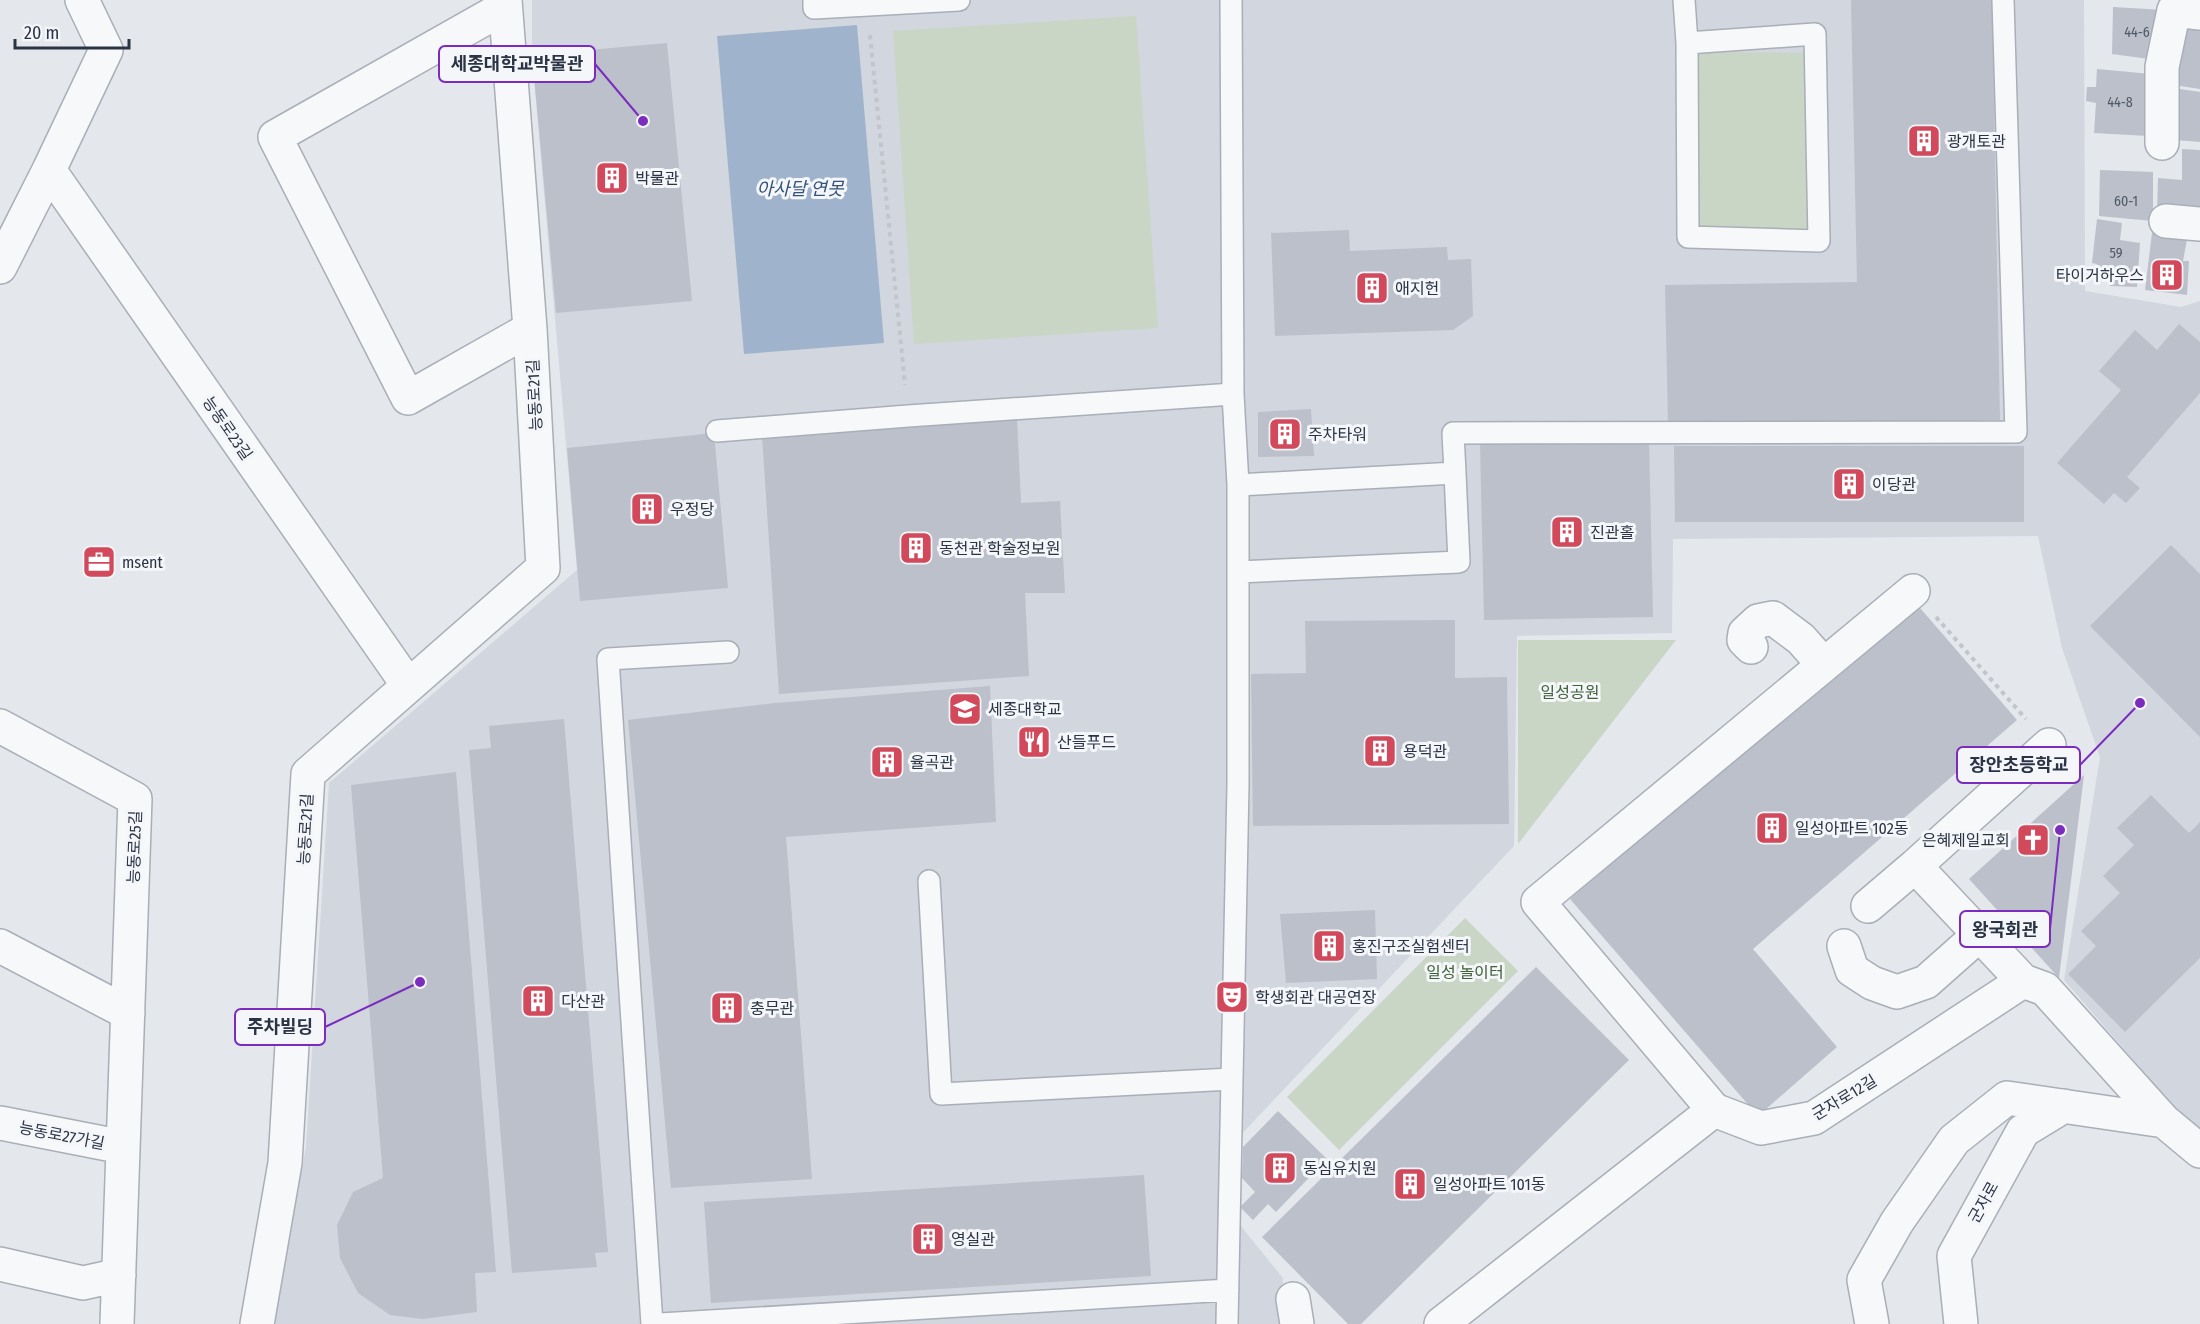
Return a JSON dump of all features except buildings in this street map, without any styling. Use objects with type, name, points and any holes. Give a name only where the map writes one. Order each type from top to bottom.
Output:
[{"type":"street","points":[[0,267],[106,50],[82,0]]},
{"type":"street","name":"능동로21길","points":[[258,1324],[285,1163],[308,774],[543,568],[530,329],[505,3],[275,137],[408,398],[530,329]]},
{"type":"street","points":[[2162,142],[2162,67],[2174,10],[2200,13]]},
{"type":"street","name":"능동로23길","points":[[49,170],[408,685]]},
{"type":"street","points":[[2166,221],[2200,224]]},
{"type":"street","points":[[1440,1324],[1714,1110],[1538,902],[1913,591]]},
{"type":"street","points":[[1751,647],[1744,640],[1744,633],[1758,621],[1773,618],[1800,639],[1824,665]]},
{"type":"street","name":"능동로25길","points":[[0,726],[135,799],[117,1324]]},
{"type":"street","points":[[1868,906],[2049,745]]},
{"type":"street","points":[[1915,866],[2023,981],[2045,989],[2164,1121],[2200,1151]]},
{"type":"street","points":[[1844,946],[1852,970],[1872,983],[1897,992],[1926,982],[1980,935]]},
{"type":"street","points":[[0,946],[128,1012]]},
{"type":"street","name":"군자로12길","points":[[1714,1110],[1761,1128],[1814,1118],[2023,981]]},
{"type":"street","points":[[1872,1324],[1864,1280],[1897,1222],[1954,1140],[2007,1098],[2164,1121]]},
{"type":"street","name":"군자로","points":[[1961,1324],[1954,1256],[2023,1131],[2064,1106]]},
{"type":"street","name":"능동로27가길","points":[[0,1124],[123,1147]]},
{"type":"street","points":[[0,1264],[83,1283],[119,1275]]},
{"type":"lane","points":[[814,0],[814,8],[959,0]]},
{"type":"lane","points":[[1227,1324],[1238,786],[1238,486],[1233,394],[1231,0]]},
{"type":"lane","points":[[1684,0],[1687,43],[1688,237],[1819,241],[1815,34],[1687,43]]},
{"type":"lane","points":[[1238,572],[1459,562],[1453,433],[2016,432],[2003,0]]},
{"type":"lane","points":[[717,431],[1233,394]]},
{"type":"lane","points":[[1238,486],[1455,473]]},
{"type":"lane","points":[[652,1324],[608,659],[728,652]]},
{"type":"lane","points":[[929,880],[941,1094],[1232,1079]]},
{"type":"lane","points":[[660,1324],[1228,1290]]},
{"type":"path","points":[[866,4],[908,416]]},
{"type":"path","points":[[1913,591],[2049,745]]},
{"type":"shaded area","name":"세종대학교","points":[[532,0],[2084,0],[2085,291],[2181,307],[2200,301],[2200,1133],[2174,1107],[2064,980],[2100,757],[2062,648],[2038,536],[1673,539],[1672,633],[1517,636],[1514,846],[1236,1140],[1232,1215],[1283,1278],[1281,1324],[273,1324],[306,1147],[329,783],[577,570],[532,55]]},
{"type":"green space","points":[[1136,16],[1158,328],[914,344],[893,31]]},
{"type":"green space","points":[[1696,52],[1812,53],[1810,234],[1694,232]]},
{"type":"green space","name":"일성공원","points":[[1518,640],[1676,640],[1518,844]]},
{"type":"green space","name":"일성 놀이터","points":[[1465,918],[1518,971],[1339,1150],[1287,1097]]},
{"type":"water","name":"아사달 연못","points":[[857,25],[884,343],[744,354],[717,36]]},
{"type":"place","name":"세종대학교박물관","points":[[643,121]]},
{"type":"place","name":"광개토관","points":[[1924,141]]},
{"type":"place","name":"박물관","points":[[612,178]]},
{"type":"place","name":"타이거하우스","points":[[2167,275]]},
{"type":"place","name":"애지헌","points":[[1372,288]]},
{"type":"place","name":"주차타워","points":[[1285,434]]},
{"type":"place","name":"이당관","points":[[1849,484]]},
{"type":"place","name":"우정당","points":[[647,509]]},
{"type":"place","name":"진관홀","points":[[1567,532]]},
{"type":"place","name":"동천관 학술정보원","points":[[916,548]]},
{"type":"place","name":"msent","points":[[99,562]]},
{"type":"place","name":"장안초등학교","points":[[2140,703]]},
{"type":"place","name":"세종대학교","points":[[965,709]]},
{"type":"place","name":"산들푸드","points":[[1034,742]]},
{"type":"place","name":"용덕관","points":[[1380,751]]},
{"type":"place","name":"율곡관","points":[[887,762]]},
{"type":"place","name":"일성아파트 102동","points":[[1772,828]]},
{"type":"place","name":"왕국회관","points":[[2060,830]]},
{"type":"place","name":"은혜제일교회","points":[[2033,840]]},
{"type":"place","name":"홍진구조실험센터","points":[[1329,946]]},
{"type":"place","name":"주차빌딩","points":[[420,982]]},
{"type":"place","name":"학생회관 대공연장","points":[[1232,997]]},
{"type":"place","name":"다산관","points":[[538,1001]]},
{"type":"place","name":"충무관","points":[[727,1008]]},
{"type":"place","name":"동심유치원","points":[[1280,1168]]},
{"type":"place","name":"일성아파트 101동","points":[[1410,1184]]},
{"type":"place","name":"영실관","points":[[928,1239]]}]
